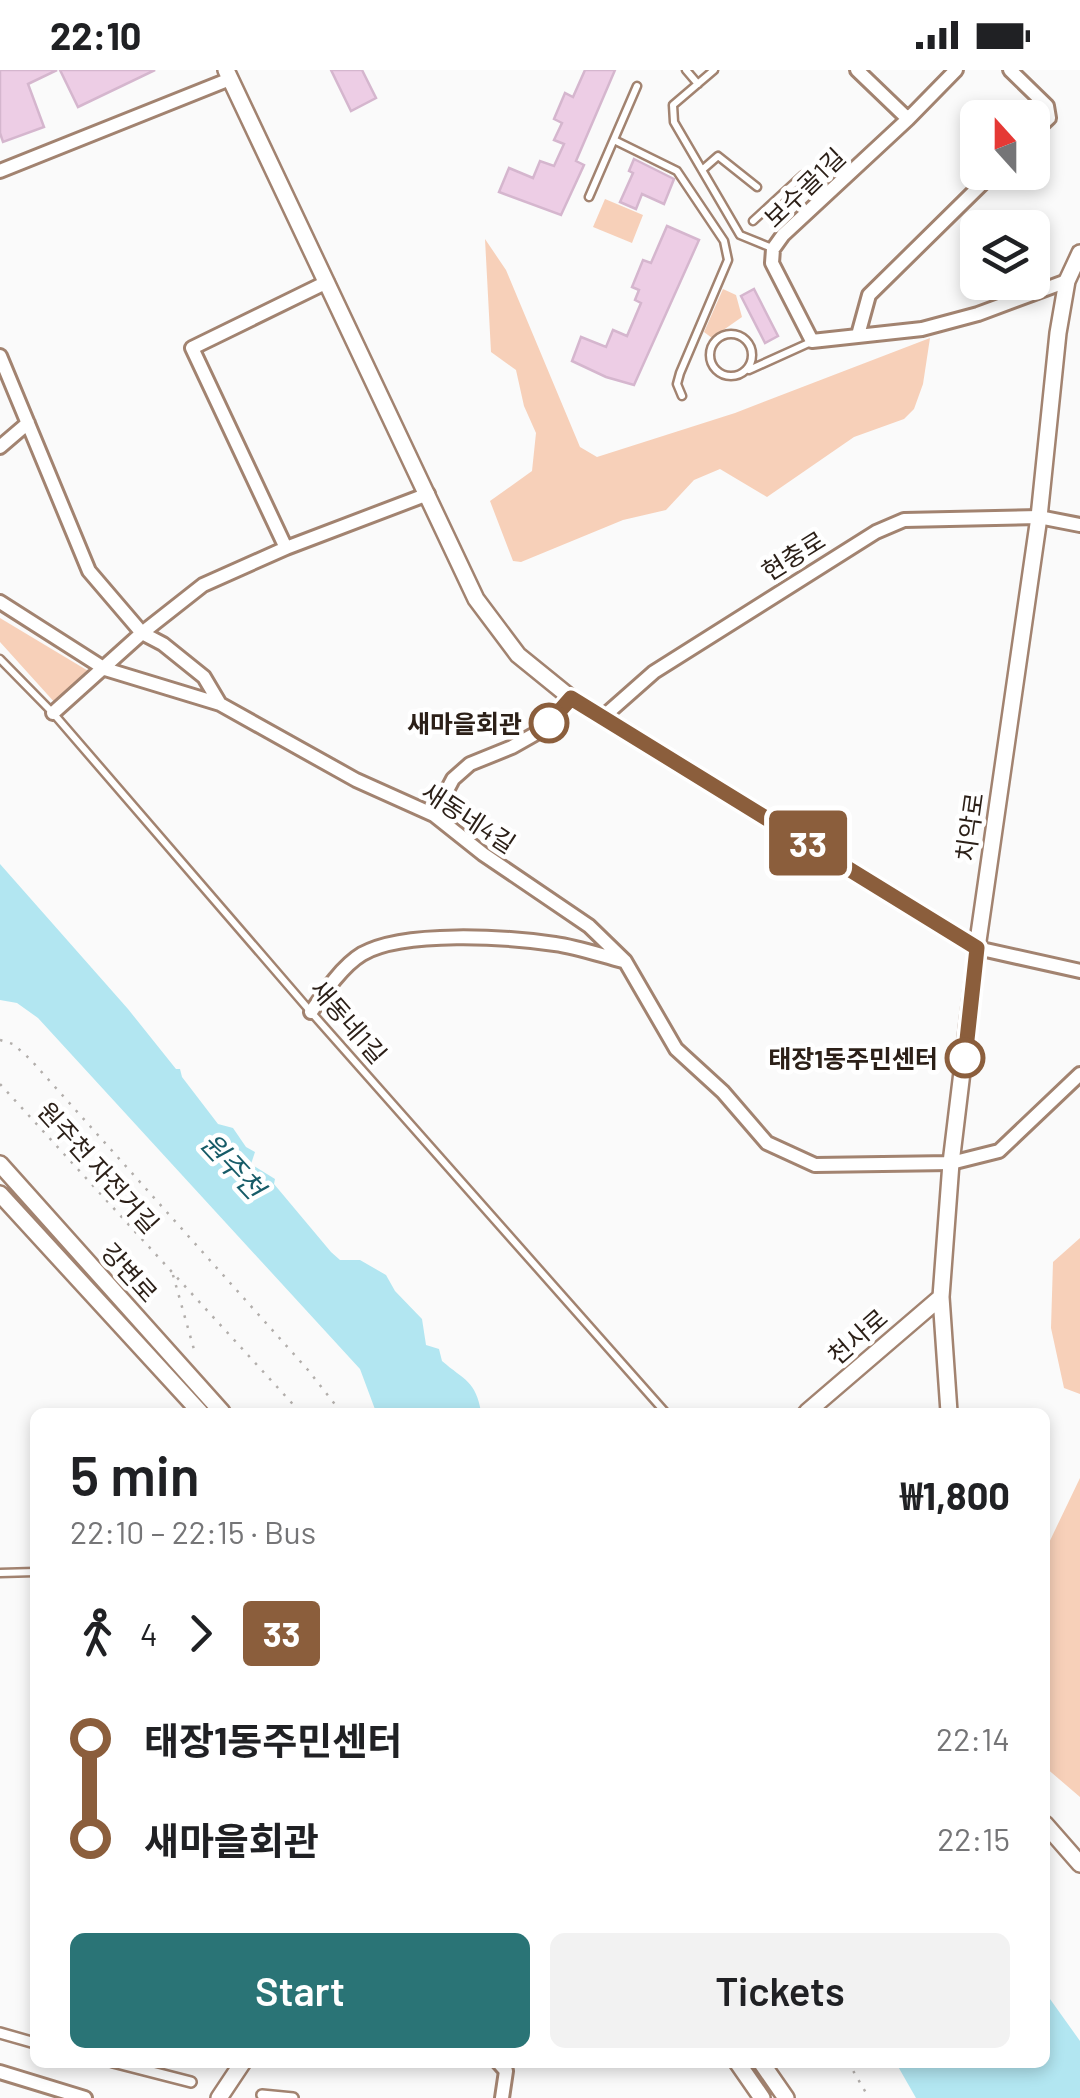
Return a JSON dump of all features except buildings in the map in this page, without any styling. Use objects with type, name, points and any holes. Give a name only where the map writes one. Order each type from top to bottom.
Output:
[{"type":"street","points":[[856,70],[908,119]]},
{"type":"street","name":"보수골1길","points":[[812,341],[772,263],[773,249],[783,235],[956,70]]},
{"type":"street","points":[[1010,70],[1040,100]]},
{"type":"street","points":[[0,171],[228,74],[476,598],[518,655],[571,698],[977,948],[1080,972]]},
{"type":"street","points":[[858,335],[869,295],[976,190]]},
{"type":"street","name":"치악로","points":[[949,1408],[941,1297],[951,1163],[977,948],[1039,517],[1067,281],[1080,254]]},
{"type":"street","points":[[812,341],[922,329],[978,314],[1067,281]]},
{"type":"street","points":[[286,548],[192,348],[326,282]]},
{"type":"street","name":"새동네4길","points":[[0,356],[89,571],[142,633],[163,644],[204,677],[220,704],[356,780],[434,815],[483,854],[589,926],[625,961],[676,1049],[723,1092],[768,1143],[815,1165],[951,1163],[999,1151],[1080,1074]]},
{"type":"street","points":[[0,447],[28,422]]},
{"type":"street","points":[[53,713],[202,585],[428,494]]},
{"type":"street","name":"현충로","points":[[604,717],[654,672],[904,520],[1039,517],[1080,526]]},
{"type":"street","points":[[0,602],[105,670],[220,704]]},
{"type":"street","points":[[434,815],[453,779],[470,764],[542,730],[571,698]]},
{"type":"street","points":[[311,1012],[361,954],[391,944],[436,938],[498,938],[558,944],[625,961]]},
{"type":"street","name":"강변로","points":[[0,1164],[218,1408]]},
{"type":"street","name":"강변로","points":[[0,1194],[196,1408]]},
{"type":"street","name":"천사로","points":[[811,1408],[941,1297]]},
{"type":"street","points":[[1050,1830],[1080,1864]]},
{"type":"street","points":[[0,2033],[30,2042]]},
{"type":"street","points":[[135,2068],[190,2082]]},
{"type":"street","points":[[218,2098],[239,2068]]},
{"type":"street","points":[[502,2098],[503,2068]]},
{"type":"street","points":[[742,2068],[762,2098]]},
{"type":"street","points":[[765,2068],[786,2098]]},
{"type":"street","points":[[0,2072],[66,2096],[84,2098]]},
{"type":"street","points":[[262,2095],[293,2098]]},
{"type":"lane","points":[[686,70],[698,84]]},
{"type":"lane","points":[[714,70],[673,105],[674,122],[740,235],[773,249]]},
{"type":"lane","points":[[589,197],[637,86]]},
{"type":"lane","points":[[614,140],[677,170],[724,241],[728,260],[680,372],[677,384],[682,396]]},
{"type":"lane","points":[[702,170],[718,156],[757,187]]},
{"type":"lane","points":[[753,221],[803,175],[816,174]]},
{"type":"lane","points":[[746,371],[753,356],[747,340],[732,334],[716,340],[710,355],[716,370],[731,376],[746,371],[812,341]]},
{"type":"lane","name":"새동네1길","points":[[0,658],[53,713],[660,1408]]},
{"type":"lane","points":[[0,1573],[30,1572]]},
{"type":"path","points":[[0,1040],[14,1044],[30,1058],[338,1408]]},
{"type":"path","name":"원주천 자전거길","points":[[0,1084],[296,1408]]},
{"type":"path","name":"원주천 자전거길","points":[[173,1273],[195,1353]]},
{"type":"path","points":[[852,2068],[869,2098]]},
{"type":"shaded area","points":[[605,199],[643,215],[632,243],[593,227]]},
{"type":"shaded area","points":[[485,239],[506,270],[580,447],[597,457],[735,413],[930,338],[923,384],[914,409],[904,419],[854,437],[767,497],[720,469],[694,480],[666,510],[623,520],[521,562],[513,561],[490,501],[532,471],[536,433],[524,406],[516,370],[491,352]]},
{"type":"shaded area","points":[[723,289],[736,295],[742,317],[712,338],[704,332]]},
{"type":"shaded area","points":[[0,618],[90,672],[56,704],[0,642]]},
{"type":"shaded area","points":[[1080,1238],[1080,1394],[1064,1388],[1051,1328],[1053,1262]]},
{"type":"shaded area","points":[[1080,1478],[1080,1797],[1050,1771],[1050,1541]]},
{"type":"water","name":"원주천","points":[[0,864],[176,1069],[180,1069],[218,1124],[233,1128],[246,1147],[255,1152],[251,1164],[275,1179],[274,1184],[331,1252],[340,1260],[360,1260],[386,1275],[395,1291],[422,1319],[426,1345],[439,1349],[442,1361],[472,1387],[480,1408],[375,1408],[360,1369],[38,1018],[17,1003],[0,1000]]},
{"type":"water","points":[[1050,1999],[1080,2041],[1080,2098],[916,2098],[899,2068],[1050,2068]]},
{"type":"bus line","name":"33","points":[[549,723],[571,698],[977,948],[965,1058]]},
{"type":"place","name":"새마을회관","points":[[549,723]]},
{"type":"place","name":"태장1동주민센터","points":[[965,1058]]}]
